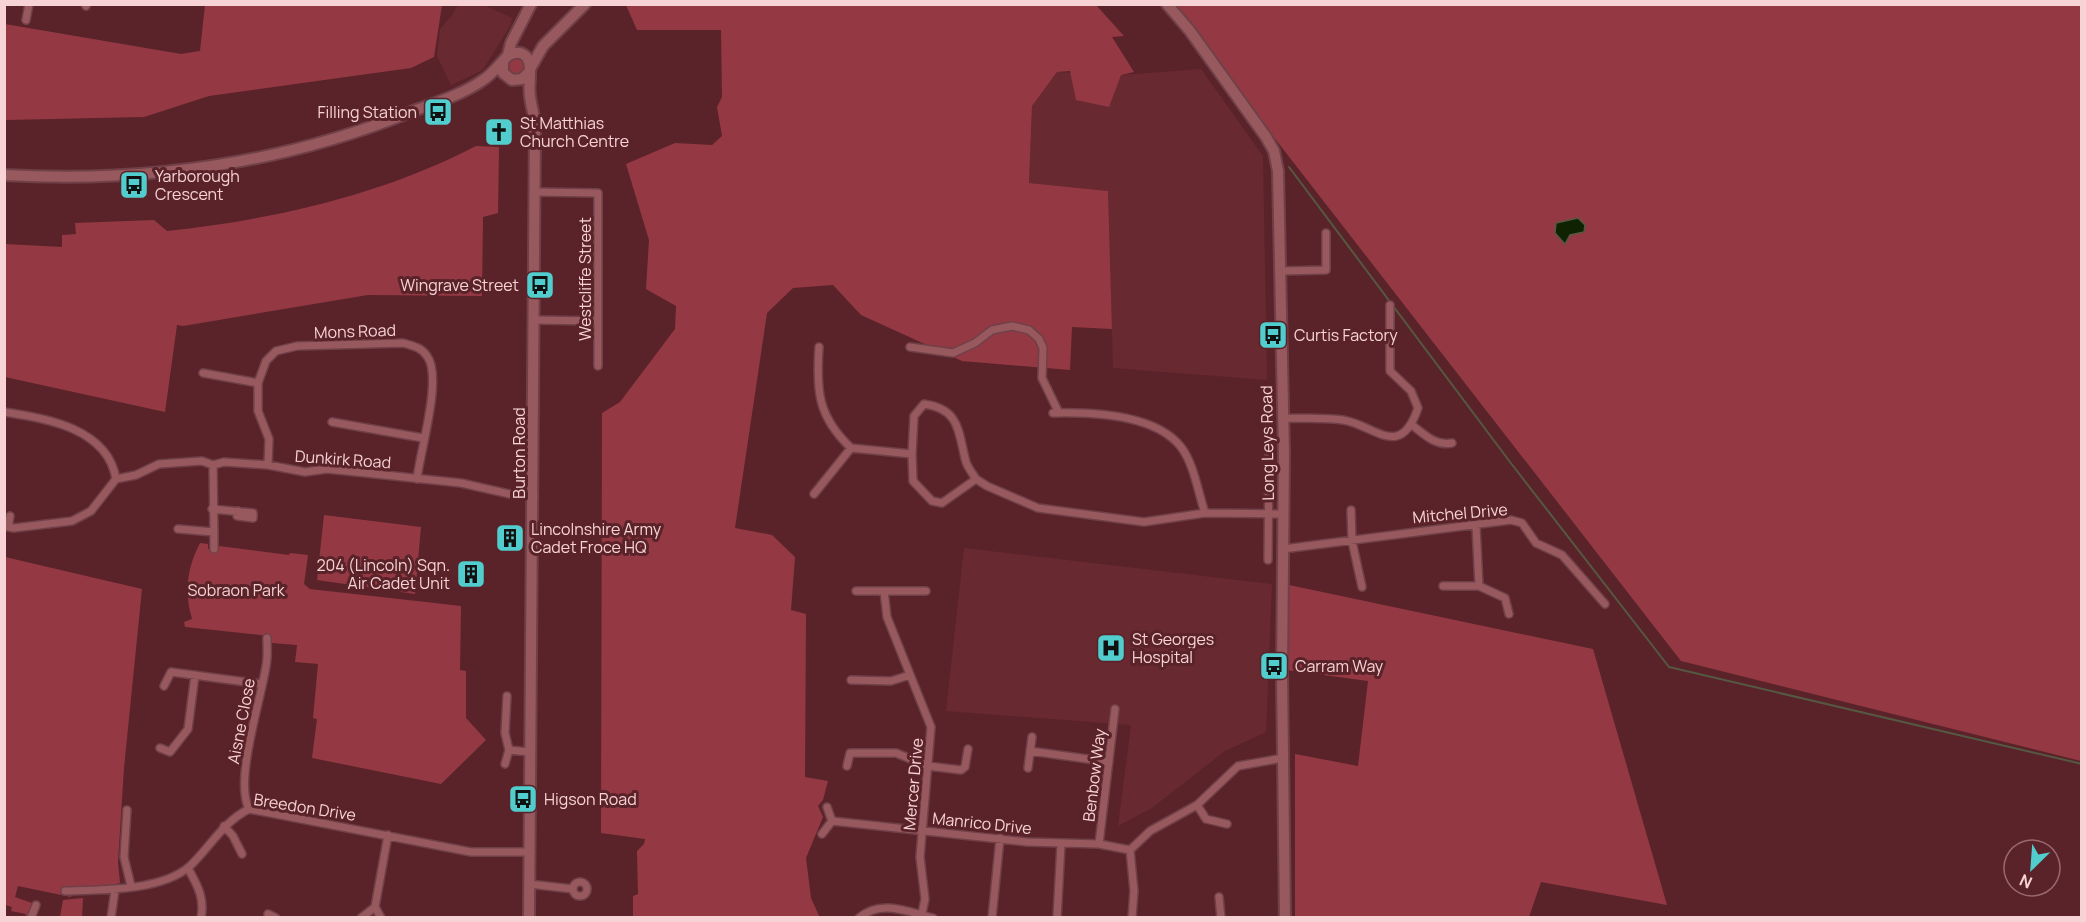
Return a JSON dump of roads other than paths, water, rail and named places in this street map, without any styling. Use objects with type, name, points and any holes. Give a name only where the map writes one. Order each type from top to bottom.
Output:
[{"type":"main road","points":[[530,96],[502,69],[513,56],[517,31],[531,4]]},
{"type":"main road","points":[[483,80],[522,79],[543,46],[585,4]]},
{"type":"main road","name":"Long Leys Road","points":[[1167,4],[1221,73],[1274,151],[1279,180],[1285,918]]},
{"type":"main road","points":[[4,175],[96,178],[168,172],[228,164],[310,146],[389,121],[483,80],[513,56],[543,46]]},
{"type":"main road","points":[[513,56],[529,62],[529,70]]},
{"type":"main road","name":"Burton Road","points":[[529,70],[530,96],[535,124],[534,496],[529,752],[531,852],[529,918]]},
{"type":"street","points":[[26,20],[29,4]]},
{"type":"street","name":"Westcliffe Street","points":[[535,192],[598,193],[598,366]]},
{"type":"street","points":[[1281,271],[1326,270],[1326,233]]},
{"type":"street","points":[[1282,418],[1345,420],[1382,437],[1400,434],[1412,425],[1418,408],[1410,391],[1389,371],[1390,305]]},
{"type":"street","points":[[534,320],[598,321]]},
{"type":"street","points":[[910,347],[953,353],[975,343],[992,330],[1012,326],[1029,330],[1039,339],[1043,348],[1042,378],[1056,413],[1086,412],[1125,417],[1159,431],[1180,446],[1191,469],[1205,513]]},
{"type":"street","name":"Mons Road","points":[[268,465],[269,439],[258,411],[258,383],[266,361],[276,351],[297,346],[402,343],[419,348],[429,358],[433,387],[417,479]]},
{"type":"street","points":[[819,347],[817,376],[823,410],[836,434],[850,448],[912,454]]},
{"type":"street","points":[[203,373],[258,383]]},
{"type":"street","points":[[976,479],[942,503],[932,501],[913,481],[914,416],[924,404],[936,406],[954,419],[962,438],[966,463],[976,479],[1038,508],[1144,522],[1205,513],[1283,513]]},
{"type":"street","points":[[4,412],[68,425],[94,441],[114,462],[116,479],[91,511],[72,521],[6,526],[10,516]]},
{"type":"street","points":[[25,425],[26,416]]},
{"type":"street","points":[[332,422],[423,438]]},
{"type":"street","points":[[1412,425],[1435,442],[1452,443]]},
{"type":"street","points":[[814,494],[850,448]]},
{"type":"street","points":[[1268,560],[1269,448]]},
{"type":"street","name":"Dunkirk Road","points":[[116,479],[136,475],[159,464],[202,461],[213,465],[224,462],[268,465],[305,472],[327,469],[461,483],[510,494],[534,496]]},
{"type":"street","points":[[213,465],[214,549]]},
{"type":"street","points":[[212,509],[238,511]]},
{"type":"street","points":[[1351,510],[1352,541],[1362,587]]},
{"type":"street","name":"Mitchel Drive","points":[[1283,549],[1418,530],[1476,526],[1511,520],[1522,523],[1536,543],[1562,555],[1605,604]]},
{"type":"street","points":[[1476,526],[1479,586]]},
{"type":"street","points":[[178,529],[214,532]]},
{"type":"street","points":[[1443,586],[1479,586],[1505,598],[1509,614]]},
{"type":"street","points":[[856,591],[926,591]]},
{"type":"street","name":"Mercer Drive","points":[[884,591],[887,617],[931,727],[920,857],[925,899],[922,916]]},
{"type":"street","name":"Aisne Close","points":[[249,809],[245,801],[243,778],[266,666],[267,638]]},
{"type":"street","points":[[164,686],[171,672],[261,684]]},
{"type":"street","points":[[160,748],[171,752],[188,729],[195,675]]},
{"type":"street","points":[[851,680],[891,681],[910,675]]},
{"type":"street","points":[[505,764],[508,750],[507,696]]},
{"type":"street","name":"Benbow Way","points":[[1099,844],[1115,709]]},
{"type":"street","points":[[1028,768],[1032,737]]},
{"type":"street","points":[[846,766],[850,753],[896,753],[928,766],[961,770],[965,767],[968,749]]},
{"type":"street","points":[[508,750],[529,752]]},
{"type":"street","points":[[1030,751],[1109,762]]},
{"type":"street","points":[[1132,918],[1134,891],[1130,850],[1150,831],[1197,805],[1238,766],[1283,758]]},
{"type":"street","points":[[1197,805],[1206,819],[1227,824]]},
{"type":"street","points":[[822,834],[832,821],[827,807]]},
{"type":"street","name":"Breedon Drive","points":[[65,891],[115,890],[151,883],[188,868],[234,816],[249,809],[471,852],[531,852]]},
{"type":"street","points":[[127,810],[124,857],[131,886]]},
{"type":"street","name":"Manrico Drive","points":[[832,821],[1060,844],[1099,844],[1130,850]]},
{"type":"street","points":[[224,826],[233,836],[242,854]]},
{"type":"street","points":[[381,918],[375,908],[388,835]]},
{"type":"street","points":[[992,918],[1000,838]]},
{"type":"street","points":[[1057,918],[1060,844]]},
{"type":"street","points":[[188,868],[201,893],[204,905],[201,918]]},
{"type":"street","points":[[529,884],[573,889]]},
{"type":"street","points":[[111,918],[115,890]]},
{"type":"street","points":[[1219,897],[1221,918]]},
{"type":"street","points":[[31,918],[36,905]]},
{"type":"street","points":[[859,918],[870,910],[885,907],[933,918]]},
{"type":"street","points":[[361,918],[375,908]]},
{"type":"waterway","points":[[1289,167],[1510,462],[1669,667],[2082,764]]},
{"type":"place","name":"Filling Station","points":[[438,112]]},
{"type":"place","name":"St Matthias Church Centre","points":[[499,132]]},
{"type":"place","name":"Yarborough Crescent","points":[[134,185]]},
{"type":"place","name":"Wingrave Street","points":[[540,285]]},
{"type":"place","name":"Curtis Factory","points":[[1273,335]]},
{"type":"place","name":"Lincolnshire Army Cadet Froce HQ","points":[[510,538]]},
{"type":"place","name":"204 (Lincoln) Sqn. Air Cadet Unit","points":[[471,574]]},
{"type":"place","name":"St Georges Hospital","points":[[1111,648]]},
{"type":"place","name":"Carram Way","points":[[1274,666]]},
{"type":"place","name":"Higson Road","points":[[523,799]]},
{"type":"park label","name":"Sobraon Park","points":[[236,590]]}]
